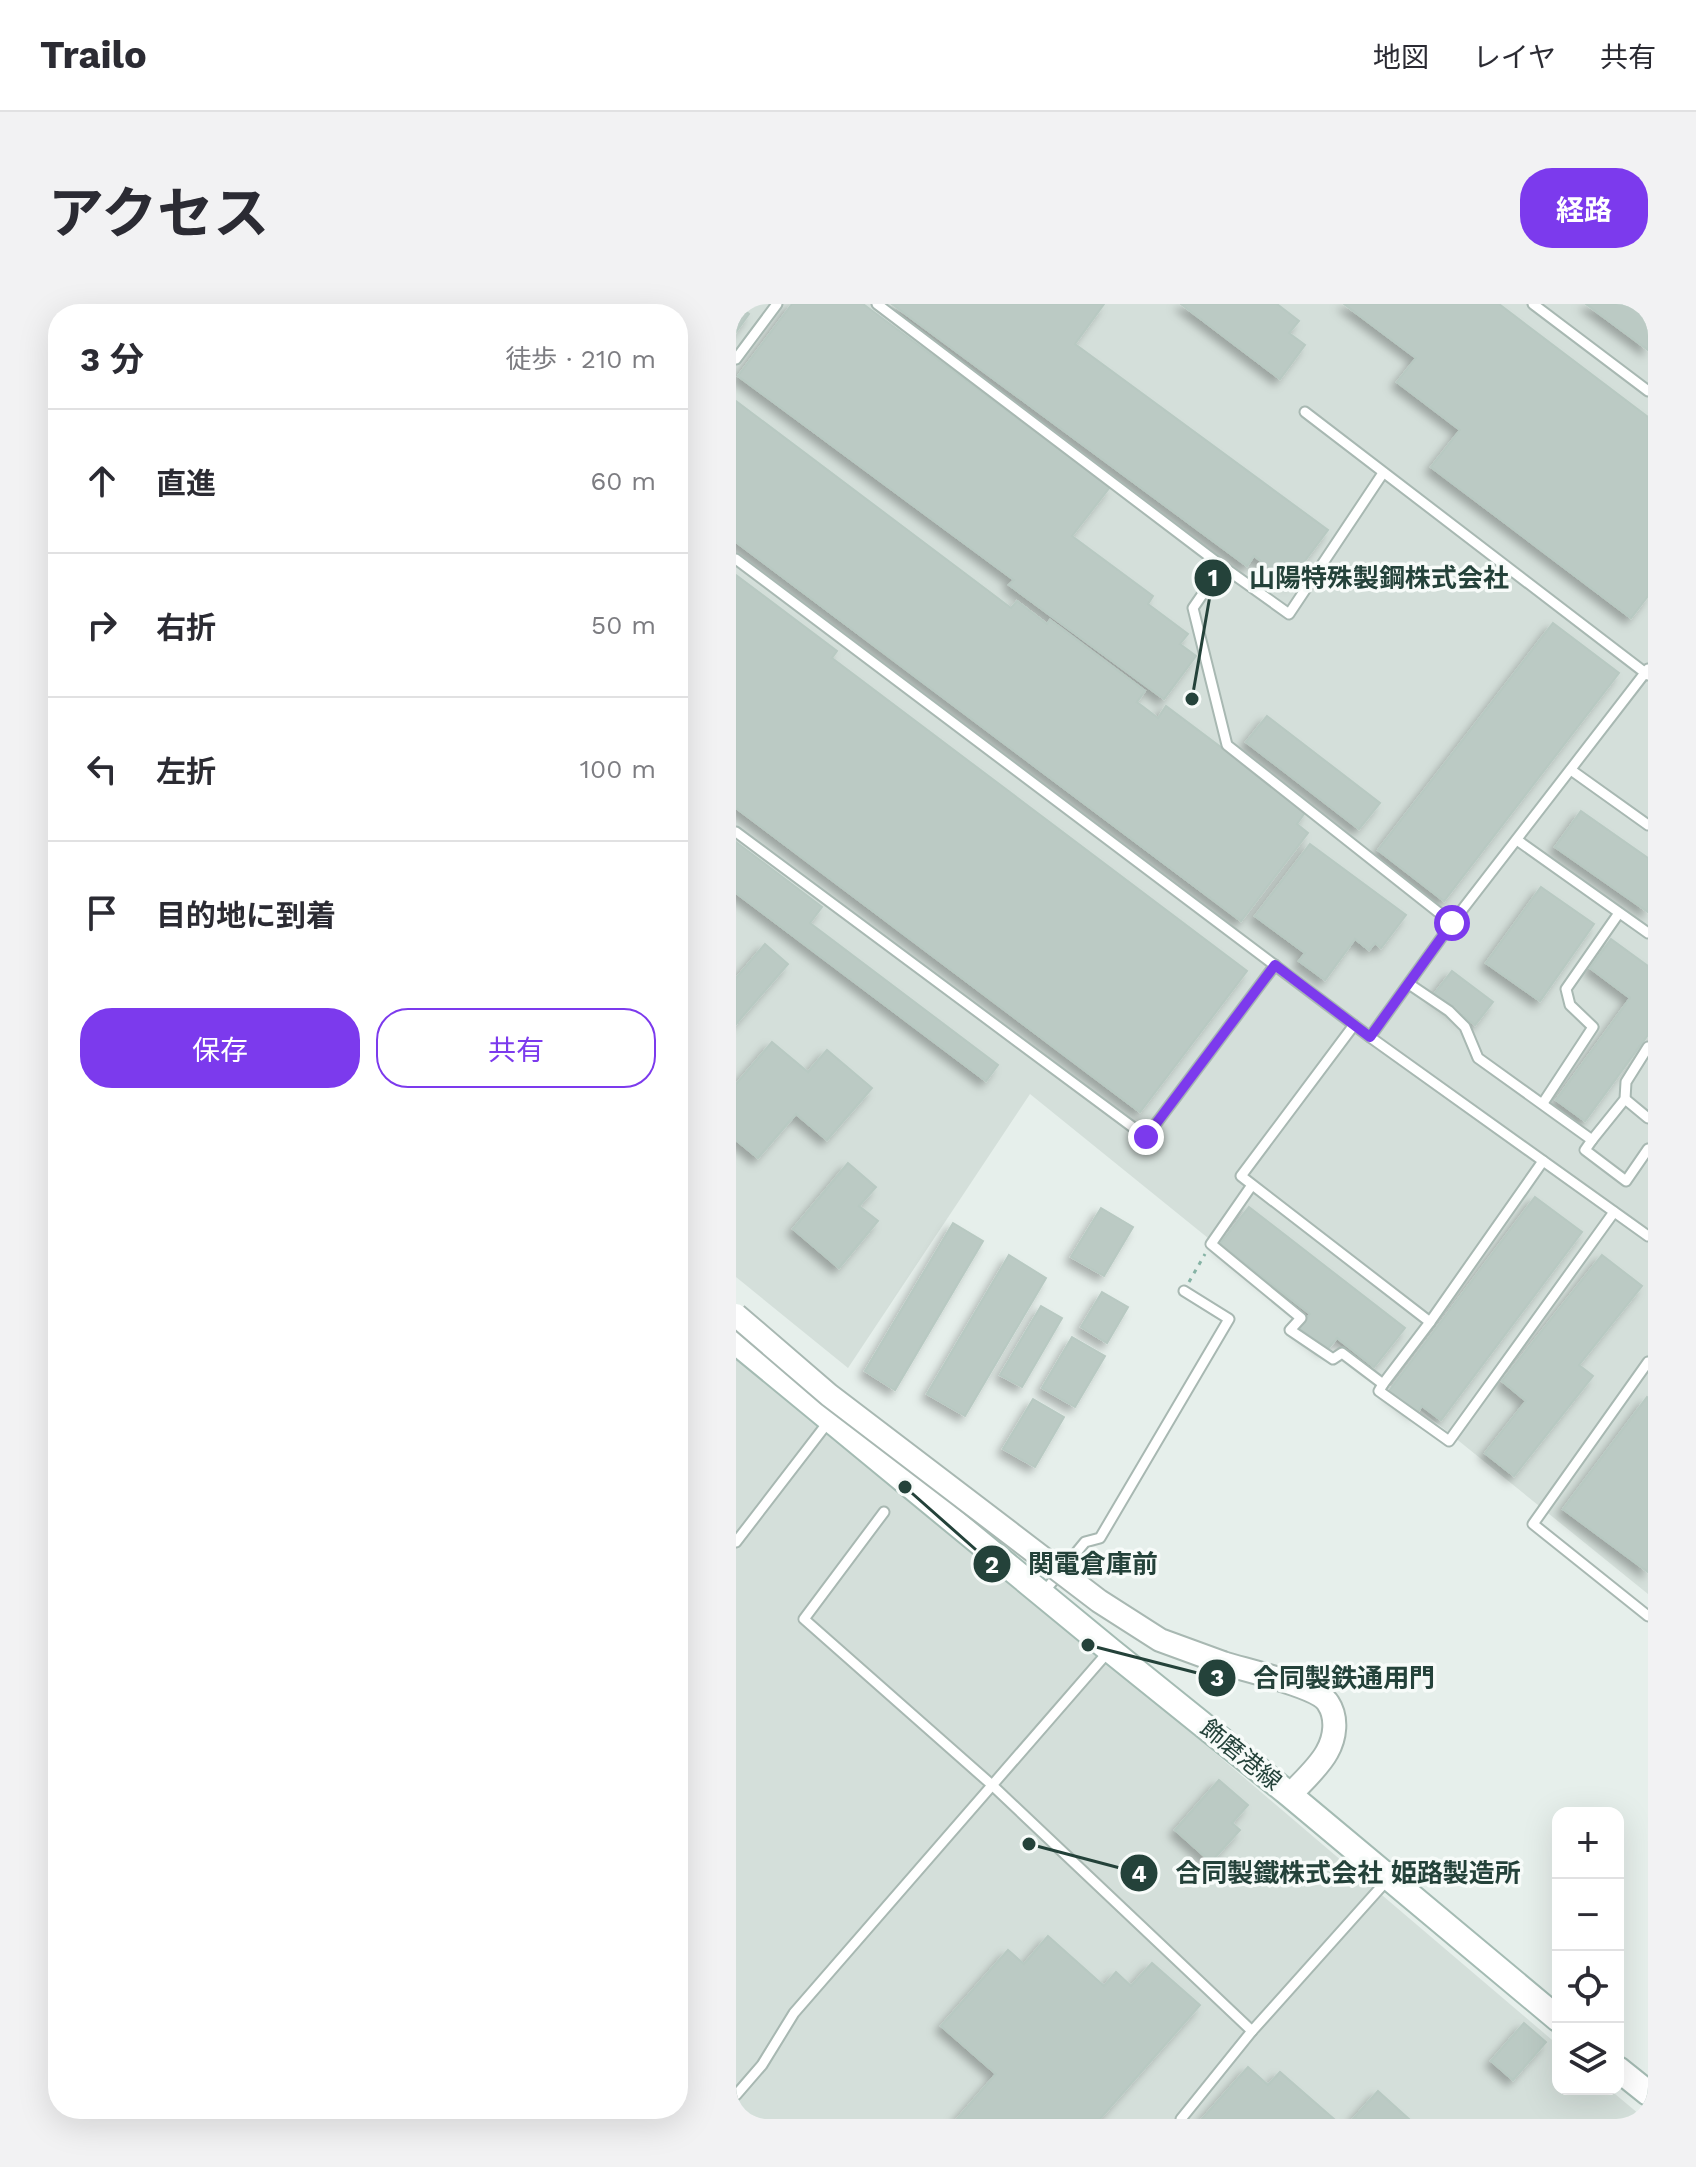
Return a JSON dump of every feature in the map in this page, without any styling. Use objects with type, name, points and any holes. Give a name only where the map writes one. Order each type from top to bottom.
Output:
[{"type":"main road","name":"飾磨港線","points":[[736,1342],[1290,1795],[1552,2014]]},
{"type":"main road","points":[[1624,2074],[1648,2093]]},
{"type":"street","points":[[736,1315],[829,1395],[1099,1601],[1160,1640],[1296,1685],[1328,1702],[1334,1719],[1334,1737],[1326,1755],[1290,1795]]},
{"type":"lane","points":[[736,359],[777,304]]},
{"type":"lane","points":[[877,304],[1289,614],[1383,473]]},
{"type":"lane","points":[[1533,304],[1648,391]]},
{"type":"lane","points":[[1305,412],[1647,672],[1452,923],[1370,1037]]},
{"type":"lane","points":[[736,559],[1370,1037],[1648,1236]]},
{"type":"lane","points":[[1222,566],[1193,608],[1227,745],[1452,923]]},
{"type":"lane","points":[[1571,770],[1648,825]]},
{"type":"lane","points":[[736,832],[1146,1137],[1275,965]]},
{"type":"lane","points":[[1517,840],[1648,933]]},
{"type":"lane","points":[[1543,1103],[1593,1027],[1570,1005],[1566,989],[1619,913]]},
{"type":"lane","points":[[1409,984],[1449,1011],[1465,1027],[1478,1058],[1592,1140]]},
{"type":"lane","points":[[1354,1025],[1241,1176],[1430,1322]]},
{"type":"lane","points":[[1647,1051],[1626,1082],[1625,1099],[1585,1150],[1626,1181],[1648,1149]]},
{"type":"lane","points":[[1625,1099],[1648,1118]]},
{"type":"lane","points":[[1543,1161],[1379,1391],[1449,1441],[1614,1212]]},
{"type":"lane","points":[[1252,1185],[1211,1244],[1301,1318],[1290,1330],[1333,1359],[1342,1353],[1383,1384]]},
{"type":"lane","points":[[1043,1593],[1085,1542],[1100,1538],[1229,1319],[1185,1288]]},
{"type":"lane","points":[[1648,1362],[1533,1524],[1648,1616]]},
{"type":"lane","points":[[736,1542],[830,1420]]},
{"type":"lane","points":[[884,1512],[804,1619],[992,1785],[1252,2031]]},
{"type":"lane","points":[[736,2095],[762,2065],[794,2013],[1110,1650]]},
{"type":"lane","points":[[1181,2119],[1252,2031],[1389,1878]]},
{"type":"path","points":[[1185,1288],[1211,1244]]},
{"type":"shaded area","points":[[736,304],[1648,304],[1648,1594],[1030,1094],[848,1368],[736,1277]]},
{"type":"shaded area","points":[[736,1345],[1552,2040],[1552,2095],[1616,2095],[1645,2119],[736,2119]]},
{"type":"building","points":[[736,304],[749,314],[736,332]]},
{"type":"building","points":[[792,304],[863,304],[1110,487],[1072,536],[1153,596],[1148,604],[1188,634],[1180,644],[1196,656],[1164,699],[1009,585],[1014,580],[738,376]]},
{"type":"building","points":[[892,304],[1104,304],[1075,344],[1328,530],[1289,582],[1254,556],[1247,566]]},
{"type":"building","points":[[1181,304],[1277,304],[1299,321],[1289,333],[1305,345],[1280,379]]},
{"type":"building","points":[[1344,304],[1499,304],[1648,417],[1648,596],[1631,618],[1431,467],[1460,430],[1397,382],[1416,358]]},
{"type":"building","points":[[1586,304],[1648,304],[1648,350]]},
{"type":"building","points":[[736,401],[1011,608],[1017,601],[1047,624],[1050,620],[1145,691],[1137,702],[1158,718],[1166,706],[1306,811],[1297,824],[1308,833],[1241,921],[736,542]]},
{"type":"building","points":[[736,575],[837,651],[832,658],[1247,971],[1140,1112],[736,808]]},
{"type":"building","points":[[1553,623],[1619,673],[1444,901],[1378,850]]},
{"type":"building","points":[[1267,716],[1380,803],[1359,829],[1246,742]]},
{"type":"building","points":[[1581,811],[1648,858],[1648,912],[1555,847]]},
{"type":"building","points":[[736,842],[822,907],[810,923],[998,1065],[986,1081],[736,893]]},
{"type":"building","points":[[1310,844],[1406,915],[1381,948],[1375,943],[1369,950],[1355,939],[1325,980],[1299,961],[1305,953],[1255,916]]},
{"type":"building","points":[[1541,887],[1594,924],[1540,1001],[1486,963]]},
{"type":"building","points":[[1611,939],[1648,966],[1648,1035],[1585,1121],[1556,1100],[1630,998],[1590,968]]},
{"type":"building","points":[[765,944],[788,964],[736,1024],[736,978]]},
{"type":"building","points":[[1452,971],[1493,1002],[1475,1025],[1434,994]]},
{"type":"building","points":[[772,1042],[808,1072],[827,1050],[872,1088],[827,1140],[796,1114],[758,1158],[736,1140],[736,1084]]},
{"type":"building","points":[[848,1163],[876,1187],[859,1206],[878,1221],[839,1268],[793,1229]]},
{"type":"building","points":[[1535,1197],[1582,1232],[1441,1420],[1422,1406],[1417,1413],[1389,1391]]},
{"type":"building","points":[[1249,1207],[1405,1328],[1374,1367],[1337,1338],[1327,1350],[1299,1328],[1310,1314],[1220,1244]]},
{"type":"building","points":[[1101,1208],[1133,1227],[1104,1276],[1071,1257]]},
{"type":"building","points":[[953,1223],[983,1241],[895,1390],[865,1371]]},
{"type":"building","points":[[1009,1255],[1046,1278],[965,1416],[927,1394]]},
{"type":"building","points":[[1602,1255],[1642,1286],[1579,1365],[1593,1376],[1514,1476],[1485,1453],[1526,1401],[1502,1381]]},
{"type":"building","points":[[1102,1292],[1128,1307],[1107,1343],[1081,1327]]},
{"type":"building","points":[[1041,1306],[1062,1318],[1022,1387],[1000,1375]]},
{"type":"building","points":[[1072,1337],[1105,1356],[1075,1407],[1042,1388]]},
{"type":"building","points":[[1648,1398],[1648,1572],[1563,1509]]},
{"type":"building","points":[[1033,1399],[1064,1417],[1035,1467],[1003,1449]]},
{"type":"building","points":[[1219,1780],[1248,1805],[1232,1823],[1240,1830],[1211,1862],[1175,1830]]},
{"type":"building","points":[[1048,1936],[1104,1986],[1116,1972],[1131,1986],[1152,1963],[1200,2005],[1100,2119],[957,2119],[996,2074],[941,2026],[1008,1950],[1024,1964]]},
{"type":"building","points":[[1524,2023],[1546,2042],[1513,2080],[1491,2061]]},
{"type":"building","points":[[1248,2067],[1268,2085],[1280,2072],[1334,2119],[1202,2119]]},
{"type":"building","points":[[1378,2091],[1409,2119],[1353,2119]]},
{"type":"place","name":"山陽特殊製鋼株式会社","points":[[1192,699]]},
{"type":"place","name":"関電倉庫前","points":[[905,1487]]},
{"type":"place","name":"合同製鉄通用門","points":[[1088,1645]]},
{"type":"place","name":"合同製鐵株式会社 姫路製造所","points":[[1029,1844]]},
{"type":"route","points":[[1146,1137],[1275,965],[1370,1037],[1452,923]]}]
